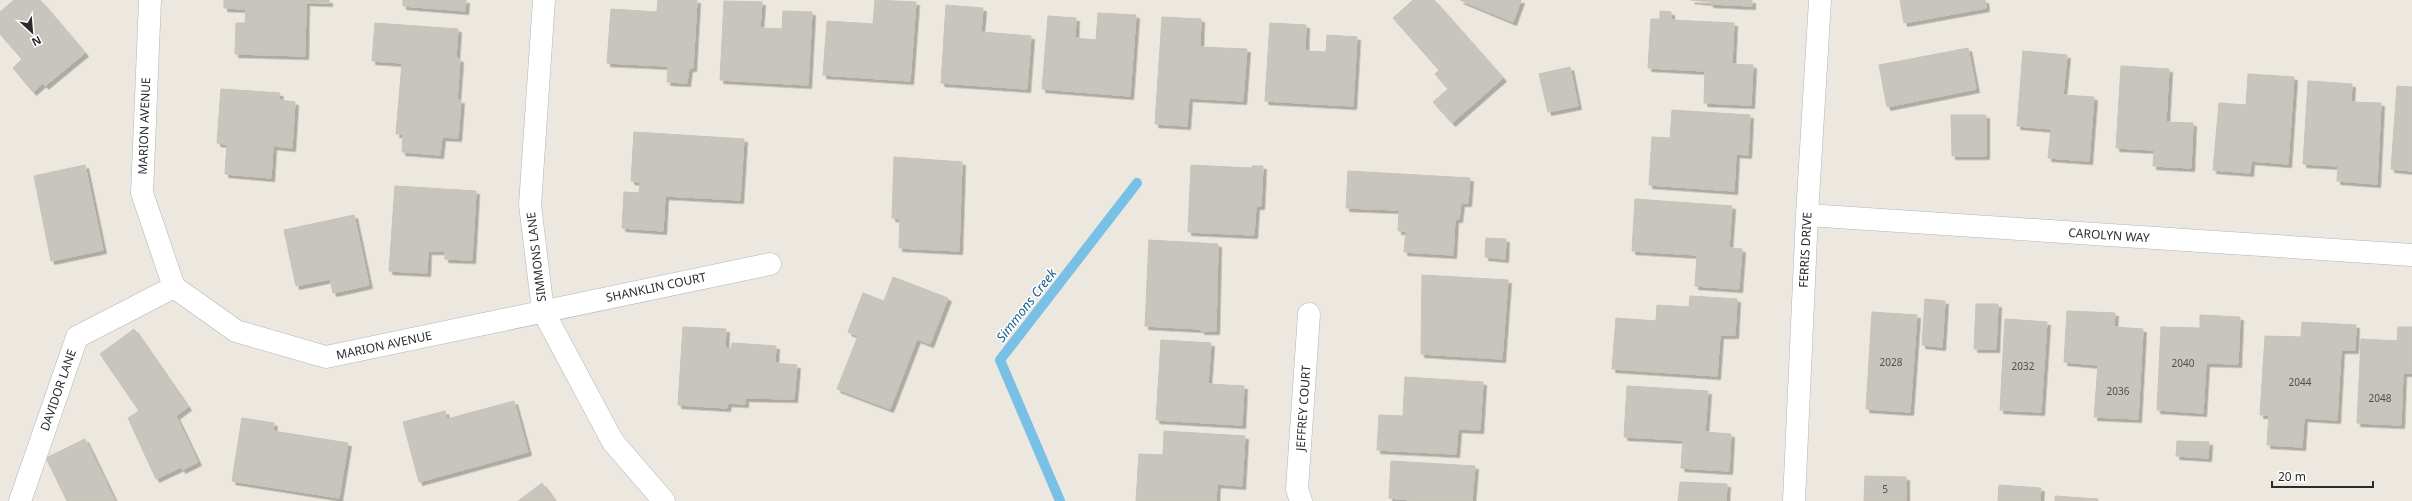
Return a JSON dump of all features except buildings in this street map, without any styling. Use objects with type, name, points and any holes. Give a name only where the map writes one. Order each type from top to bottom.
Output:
[{"type":"street","name":"MARION AVENUE","points":[[150,0],[142,193],[174,287],[236,331],[326,357],[542,311]]},
{"type":"street","name":"SIMMONS LANE","points":[[544,0],[530,205],[542,311],[613,442],[664,501]]},
{"type":"street","name":"FERRIS DRIVE","points":[[1794,501],[1807,215],[1820,0]]},
{"type":"street","name":"CAROLYN WAY","points":[[1807,215],[2412,255]]},
{"type":"street","name":"SHANKLIN COURT","points":[[542,311],[770,264]]},
{"type":"street","name":"DAVIDOR LANE","points":[[20,501],[76,337],[174,287]]},
{"type":"street","name":"JEFFREY COURT","points":[[1301,501],[1297,489],[1309,314]]},
{"type":"waterway","name":"Simmons Creek","points":[[1060,501],[1000,360],[1137,183]]}]
